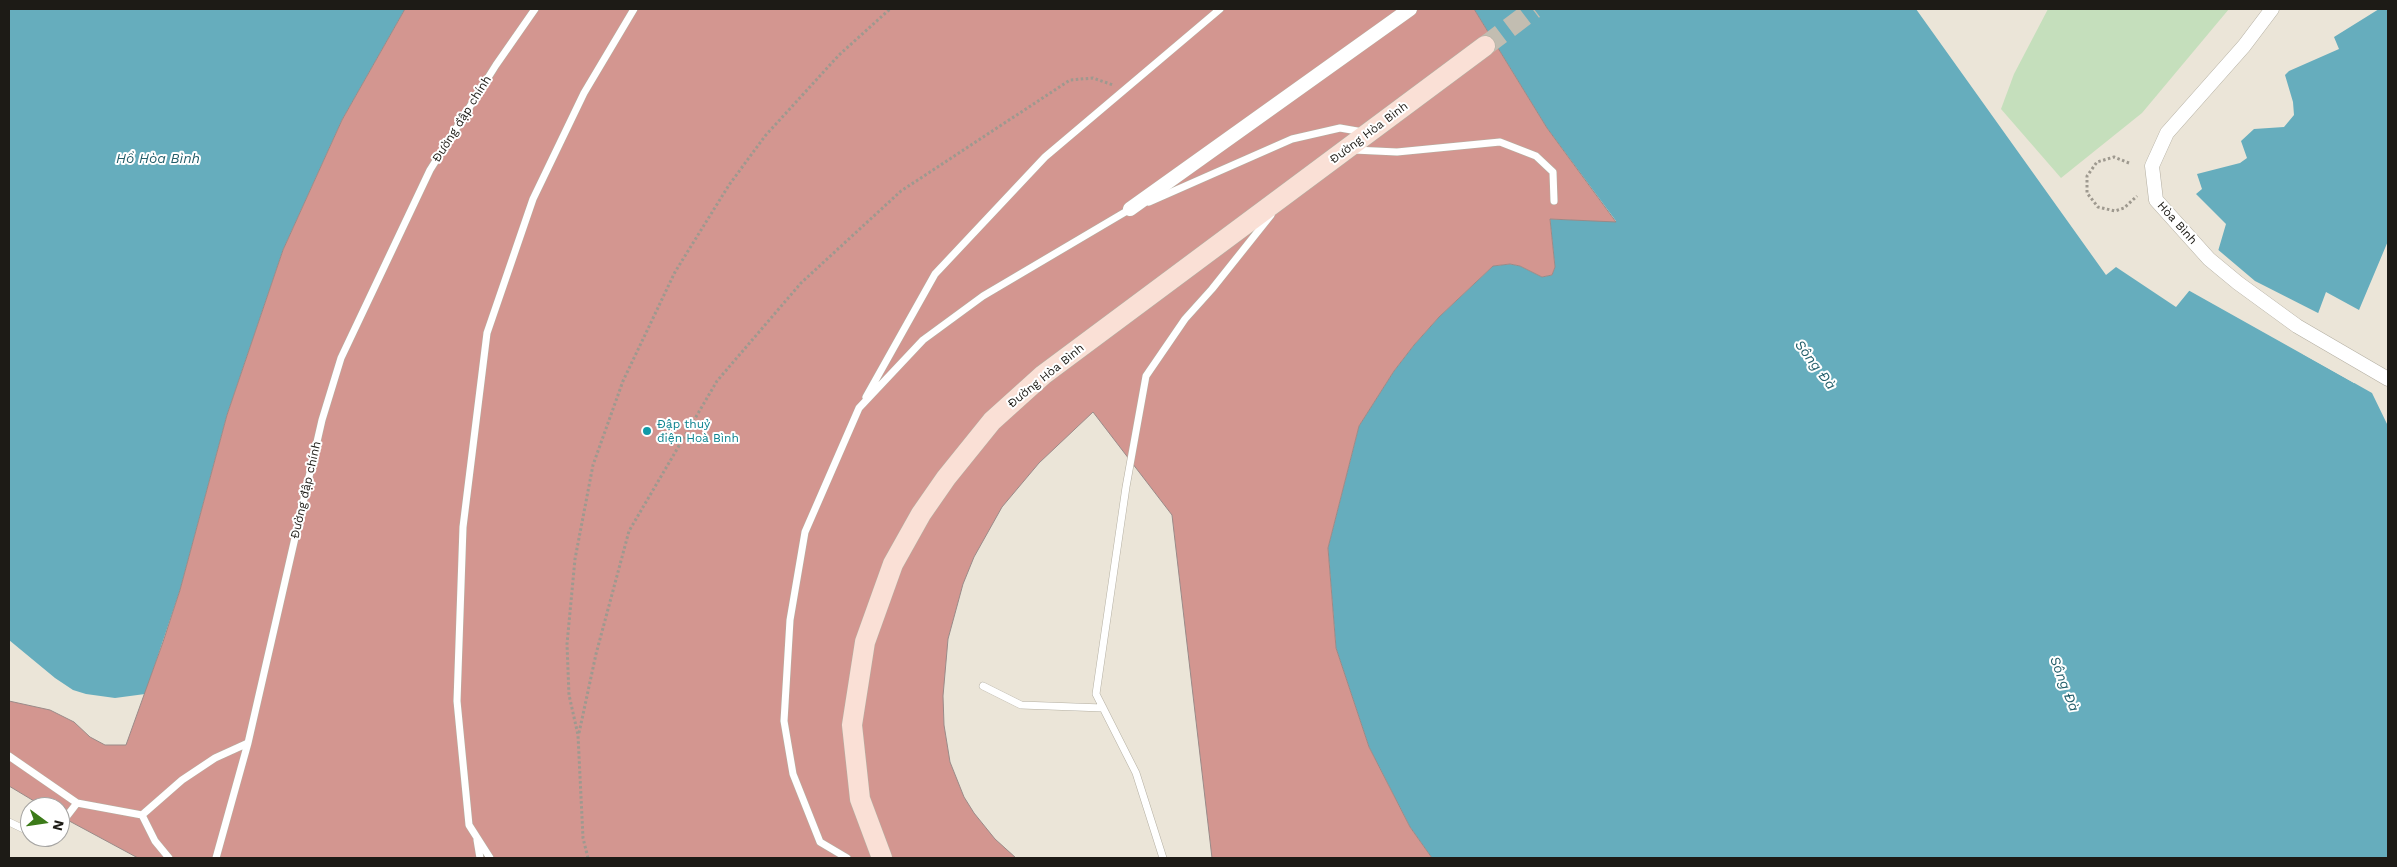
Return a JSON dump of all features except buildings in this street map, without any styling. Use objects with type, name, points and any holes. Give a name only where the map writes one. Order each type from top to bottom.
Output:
[{"type":"main road","name":"Đường Hòa Bình","points":[[882,858],[860,799],[852,725],[865,642],[893,564],[921,514],[946,478],[992,421],[1043,375],[1485,46]]},
{"type":"street","points":[[1130,209],[1410,9]]},
{"type":"street","name":"Hòa Bình","points":[[2272,9],[2244,46],[2167,133],[2152,166],[2156,200],[2209,259],[2238,283],[2296,326],[2388,379]]},
{"type":"lane","name":"Đường đập chính","points":[[216,858],[248,743],[322,420],[341,358],[430,170],[496,65],[535,9]]},
{"type":"lane","points":[[490,858],[469,826],[457,701],[464,527],[487,333],[533,199],[584,93],[634,9]]},
{"type":"lane","points":[[847,858],[820,842],[793,774],[784,721],[790,620],[805,532],[860,408],[935,274],[1045,157],[1220,9]]},
{"type":"lane","points":[[860,408],[923,340],[983,296],[1130,209],[1202,180],[1292,139],[1340,128],[1368,133]]},
{"type":"lane","points":[[1346,150],[1397,152],[1500,142],[1536,156],[1553,172],[1554,201]]},
{"type":"lane","points":[[1163,858],[1136,773],[1096,694],[1126,487],[1146,376],[1185,319],[1212,289],[1286,194]]},
{"type":"lane","points":[[983,686],[1021,705],[1103,708]]},
{"type":"lane","points":[[142,815],[182,780],[215,758],[248,743]]},
{"type":"lane","points":[[9,756],[77,803],[142,815]]},
{"type":"lane","points":[[70,812],[77,803]]},
{"type":"lane","points":[[142,815],[155,841],[169,858]]},
{"type":"lane","points":[[477,837],[480,858]]},
{"type":"path","points":[[588,858],[583,838],[578,736],[569,695],[567,644],[575,559],[592,465],[623,381],[675,272],[729,185],[765,136],[792,106],[839,55],[890,9]]},
{"type":"path","points":[[578,736],[596,654],[629,531],[717,381],[801,283],[902,191],[1070,80],[1093,78],[1126,89]]},
{"type":"path","points":[[2129,163],[2114,157],[2097,162],[2086,176],[2087,194],[2098,207],[2116,211],[2124,208],[2136,196]]},
{"type":"green space","points":[[2048,9],[2229,9],[2142,113],[2061,178],[2001,109],[2014,74]]},
{"type":"water","name":"Hồ Hòa Bình","points":[[9,9],[405,9],[342,120],[283,250],[227,415],[180,590],[145,694],[115,698],[73,690],[55,678],[9,640]]},
{"type":"water","name":"Sông Đà","points":[[1474,9],[1916,9],[2106,275],[2116,267],[2176,307],[2216,258],[2226,224],[2196,194],[2202,189],[2197,174],[2240,163],[2247,158],[2241,141],[2254,129],[2284,127],[2294,115],[2293,102],[2285,75],[2289,71],[2339,49],[2334,37],[2379,9],[2388,9],[2388,241],[2359,310],[2326,292],[2303,354],[2372,393],[2388,426],[2388,858],[1432,858],[1410,827],[1369,747],[1336,648],[1328,548],[1359,426],[1394,371],[1414,345],[1439,317],[1493,266],[1510,264],[1520,266],[1542,277],[1552,275],[1555,267],[1550,219],[1616,221],[1547,128]]},
{"type":"pier","points":[[2216,248],[2255,281],[2320,314],[2306,353],[2355,381],[2354,383],[2188,290],[2214,257]]},
{"type":"tunnel","points":[[1485,46],[1534,9]]},
{"type":"place","name":"Đập thuỷ điện Hoà Bình","points":[[647,431]]}]
